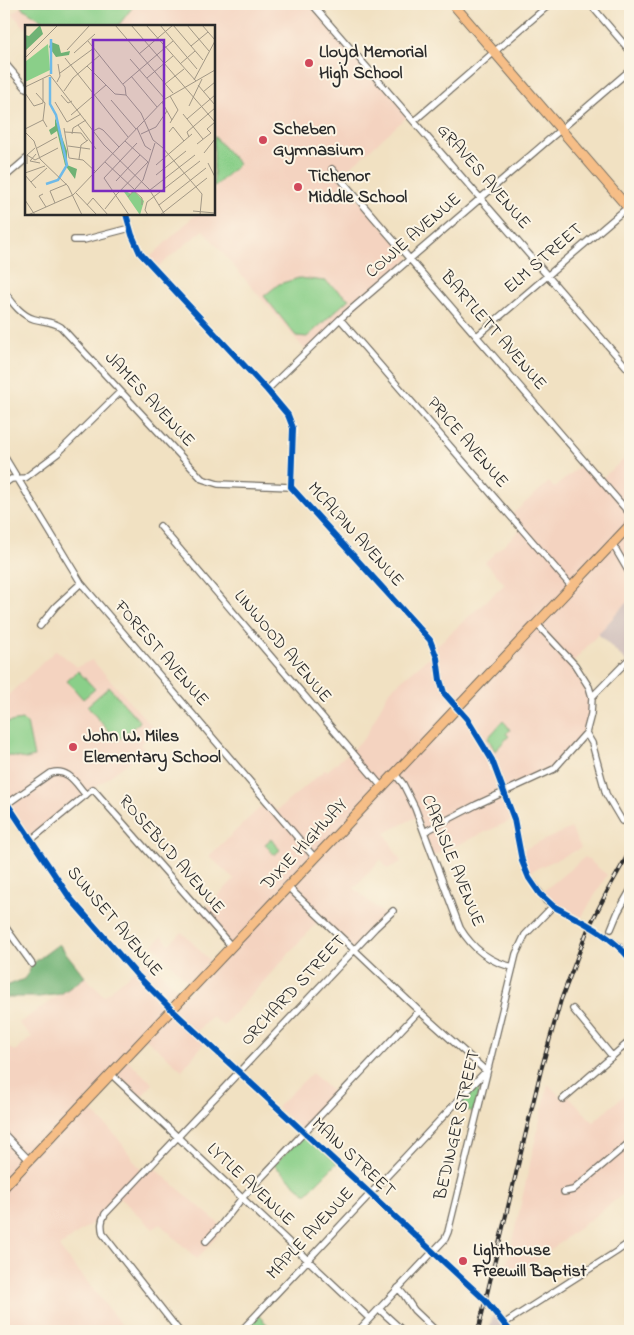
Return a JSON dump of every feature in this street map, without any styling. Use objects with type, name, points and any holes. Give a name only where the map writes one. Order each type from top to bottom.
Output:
[{"type":"main road","points":[[454,4],[629,207]]},
{"type":"main road","name":"DIXIE HIGHWAY","points":[[4,1187],[630,525]]},
{"type":"street","name":"GRAVES AVENUE","points":[[312,4],[630,371]]},
{"type":"street","points":[[414,121],[550,4]]},
{"type":"street","points":[[590,4],[630,51]]},
{"type":"street","points":[[4,62],[6,70],[25,87]]},
{"type":"street","name":"COWIE AVENUE","points":[[267,390],[340,319],[630,70]]},
{"type":"street","points":[[4,178],[25,160]]},
{"type":"street","name":"BARTLETT AVENUE","points":[[332,169],[630,514]]},
{"type":"street","name":"ELM STREET","points":[[477,336],[629,207]]},
{"type":"street","name":"MCALPIN AVENUE","points":[[126,215],[140,253],[267,390],[291,420],[293,428],[291,487],[430,640],[437,658],[442,688],[448,699],[467,719],[492,760],[503,794],[514,819],[522,861],[529,878],[540,894],[553,906],[604,935],[619,946],[630,959]]},
{"type":"street","points":[[74,240],[84,240],[130,228]]},
{"type":"street","name":"JAMES AVENUE","points":[[4,291],[26,316],[52,322],[61,327],[202,479],[218,484],[291,487]]},
{"type":"street","name":"PRICE AVENUE","points":[[340,319],[571,586]]},
{"type":"street","points":[[4,484],[12,479],[25,478],[58,453],[120,392]]},
{"type":"street","name":"FOREST AVENUE","points":[[4,456],[81,583],[316,858]]},
{"type":"street","name":"LINWOOD AVENUE","points":[[160,526],[382,787]]},
{"type":"street","points":[[612,543],[630,574]]},
{"type":"street","points":[[40,626],[56,606],[81,583]]},
{"type":"street","points":[[424,832],[554,769],[586,733],[592,697],[587,683],[580,671],[536,624]]},
{"type":"street","points":[[592,697],[630,658]]},
{"type":"street","points":[[586,733],[592,743],[606,794],[622,821]]},
{"type":"street","points":[[5,802],[51,773],[60,771],[69,775],[86,795],[31,840]]},
{"type":"street","name":"CARLISLE AVENUE","points":[[395,774],[403,784],[424,832],[460,928],[474,947],[485,956],[512,967]]},
{"type":"street","name":"ROSEBUD AVENUE","points":[[86,795],[93,789],[232,947]]},
{"type":"street","name":"SUNSET AVENUE","points":[[5,802],[70,898],[137,975],[172,1010]]},
{"type":"street","points":[[288,887],[419,1011],[486,1071]]},
{"type":"street","points":[[611,930],[618,912],[630,891]]},
{"type":"street","name":"BEDINGER STREET","points":[[361,1330],[378,1308],[445,1239],[512,967],[525,935],[553,906]]},
{"type":"street","name":"ORCHARD STREET","points":[[179,1331],[103,1234],[101,1228],[105,1214],[393,911]]},
{"type":"street","points":[[4,926],[32,964]]},
{"type":"street","points":[[573,1009],[612,1056]]},
{"type":"street","name":"MAIN STREET","points":[[172,1010],[485,1300],[510,1331]]},
{"type":"street","points":[[206,1241],[242,1198],[419,1011]]},
{"type":"street","points":[[563,1099],[630,1041]]},
{"type":"street","name":"MAPLE AVENUE","points":[[241,1331],[486,1071]]},
{"type":"street","name":"LYTLE AVENUE","points":[[111,1074],[370,1318]]},
{"type":"street","points":[[4,1134],[30,1160]]},
{"type":"street","points":[[564,1192],[573,1190],[630,1142]]},
{"type":"street","points":[[505,1323],[630,1242]]},
{"type":"street","points":[[398,1288],[414,1310],[436,1331]]},
{"type":"street","points":[[378,1308],[403,1331]]},
{"type":"shaded area","points":[[24,4],[312,4],[409,115],[339,177],[410,258],[306,351],[203,230],[154,270],[146,261],[195,215],[215,215],[215,25],[25,25],[25,28],[12,14]]},
{"type":"shaded area","points":[[630,454],[630,599],[573,662],[592,697],[586,733],[557,766],[504,794],[514,819],[433,856],[418,816],[385,833],[401,862],[387,869],[381,859],[354,888],[387,917],[355,950],[321,918],[223,1026],[212,1016],[197,1031],[206,1041],[182,1070],[145,1038],[126,1059],[153,1084],[138,1100],[111,1074],[84,1103],[117,1137],[143,1173],[151,1165],[224,1228],[197,1259],[160,1224],[153,1229],[120,1198],[105,1214],[59,1247],[121,1324],[114,1331],[13,1331],[7,1327],[4,1330],[4,1045],[15,1051],[32,1037],[19,1023],[85,977],[104,996],[147,959],[185,996],[193,987],[153,945],[162,936],[169,944],[182,932],[214,965],[232,947],[202,913],[234,879],[209,856],[267,801],[276,811],[326,769],[327,771],[351,751],[366,736],[389,691],[435,652],[434,648],[505,584],[485,562],[521,529],[510,516],[549,482],[554,488],[585,462],[601,479]]},
{"type":"shaded area","points":[[630,599],[630,658],[627,662],[598,634]]},
{"type":"shaded area","name":"John W. Miles Elementary School","points":[[56,650],[77,667],[92,660],[157,732],[140,744],[145,750],[93,789],[31,840],[4,799],[4,699]]},
{"type":"shaded area","points":[[571,828],[581,848],[527,873],[520,851]]},
{"type":"shaded area","points":[[585,857],[607,875],[580,920],[553,906],[540,894]]},
{"type":"shaded area","points":[[312,1073],[338,1097],[305,1133],[277,1107]]},
{"type":"shaded area","points":[[548,1084],[563,1099],[568,1095],[593,1122],[627,1093],[630,1096],[630,1189],[537,1260],[504,1278]]},
{"type":"shaded area","points":[[494,1311],[510,1331],[489,1331]]},
{"type":"green space","points":[[24,4],[135,4],[119,25],[49,25],[21,7]]},
{"type":"green space","points":[[215,137],[239,164],[215,186]]},
{"type":"green space","points":[[299,278],[325,281],[349,299],[307,337],[296,336],[264,296],[279,284]]},
{"type":"green space","points":[[78,671],[95,689],[83,699],[67,681]]},
{"type":"green space","points":[[109,687],[140,722],[117,741],[87,706]]},
{"type":"green space","points":[[22,720],[27,723],[34,757],[26,759],[4,754],[4,723]]},
{"type":"green space","points":[[503,721],[510,730],[506,734],[509,736],[495,751],[488,738]]},
{"type":"green space","points":[[271,839],[280,850],[274,855],[265,844]]},
{"type":"green space","points":[[59,944],[85,977],[61,994],[39,997],[4,997],[4,987],[24,979],[32,964]]},
{"type":"green space","points":[[476,1085],[480,1087],[473,1113],[457,1105]]},
{"type":"green space","points":[[305,1133],[337,1163],[306,1194],[274,1165]]},
{"type":"green space","points":[[257,1314],[274,1331],[244,1331]]},
{"type":"railway","points":[[478,1331],[541,1070],[561,1000],[588,929],[630,851]]},
{"type":"cycle path","points":[[126,215],[140,253],[288,415],[293,428],[291,487],[430,640],[437,658],[444,693],[467,719],[492,760],[514,819],[522,861],[529,878],[540,894],[553,906],[604,935],[630,959]]},
{"type":"cycle path","points":[[4,799],[70,898],[137,975],[172,1010],[485,1300],[510,1331]]},
{"type":"place","name":"Lloyd Memorial High School","points":[[309,63]]},
{"type":"place","name":"Scheben Gymnasium","points":[[263,140]]},
{"type":"place","name":"Tichenor Middle School","points":[[298,187]]},
{"type":"place","name":"John W. Miles Elementary School","points":[[73,747]]},
{"type":"place","name":"Lighthouse Freewill Baptist","points":[[463,1261]]}]
